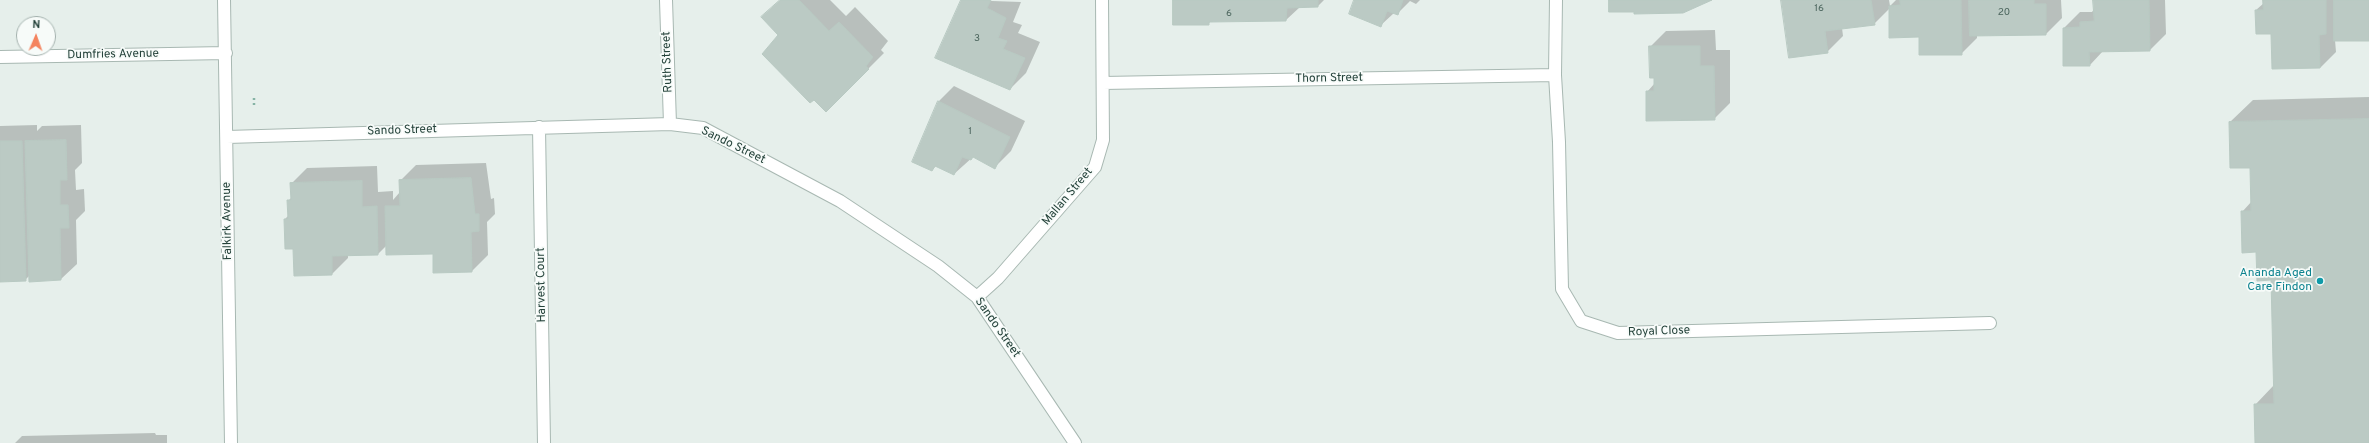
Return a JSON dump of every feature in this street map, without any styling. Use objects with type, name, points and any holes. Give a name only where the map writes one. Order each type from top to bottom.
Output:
[{"type":"street","name":"Falkirk Avenue","points":[[224,0],[231,443]]},
{"type":"street","name":"Ruth Street","points":[[666,0],[670,124]]},
{"type":"street","name":"Mallan Street","points":[[977,297],[998,278],[1095,167],[1103,140],[1102,0]]},
{"type":"street","name":"Royal Close","points":[[1556,0],[1556,75],[1562,289],[1581,321],[1618,333],[1990,323]]},
{"type":"street","name":"Dumfries Avenue","points":[[0,57],[226,53]]},
{"type":"street","name":"Thorn Street","points":[[1103,83],[1556,75]]},
{"type":"street","name":"Sando Street","points":[[227,137],[670,124],[703,128],[840,201],[938,266],[977,297],[1075,443]]},
{"type":"street","name":"Harvest Court","points":[[539,127],[544,443]]},
{"type":"building","points":[[780,0],[799,0],[829,31],[839,22],[873,57],[866,66],[869,69],[826,112],[814,100],[810,103],[762,54],[778,35],[761,17]]},
{"type":"building","points":[[961,0],[991,0],[987,8],[1006,18],[998,38],[1007,41],[1003,49],[1025,58],[1010,90],[935,58]]},
{"type":"building","points":[[1173,0],[1318,0],[1318,7],[1287,8],[1286,21],[1209,22],[1209,25],[1173,25]]},
{"type":"building","points":[[1354,0],[1403,0],[1398,15],[1387,11],[1381,27],[1349,14]]},
{"type":"building","points":[[1609,0],[1712,0],[1683,13],[1634,14],[1634,12],[1609,12]]},
{"type":"building","points":[[1781,0],[1871,0],[1875,25],[1825,31],[1828,53],[1789,58]]},
{"type":"building","points":[[1900,0],[1961,0],[1962,55],[1919,55],[1919,37],[1889,38],[1889,6],[1900,5]]},
{"type":"building","points":[[1969,0],[2034,0],[2034,4],[2046,4],[2046,35],[1970,36]]},
{"type":"building","points":[[2093,0],[2149,0],[2150,51],[2089,52],[2090,66],[2063,66],[2063,28],[2080,27],[2080,22],[2094,21]]},
{"type":"building","points":[[2263,0],[2326,0],[2326,34],[2319,35],[2320,68],[2272,69],[2271,34],[2256,34],[2255,10],[2263,10]]},
{"type":"building","points":[[2334,0],[2369,0],[2369,41],[2334,41]]},
{"type":"building","points":[[1649,46],[1700,46],[1700,66],[1714,66],[1715,120],[1646,121],[1646,91],[1654,91],[1654,78],[1650,78]]},
{"type":"building","points":[[938,101],[1010,137],[995,169],[973,157],[971,160],[962,157],[954,175],[935,166],[932,171],[912,162]]},
{"type":"building","name":"Ananda Aged Care Findon","points":[[2369,119],[2369,443],[2255,443],[2254,404],[2274,404],[2271,280],[2257,281],[2256,252],[2242,253],[2241,211],[2251,211],[2250,168],[2230,168],[2229,122]]},
{"type":"building","points":[[66,140],[67,180],[60,180],[60,205],[68,205],[69,228],[60,228],[61,280],[29,282],[25,141]]},
{"type":"building","points":[[0,141],[22,141],[26,281],[0,282]]},
{"type":"building","points":[[471,178],[475,214],[479,214],[479,231],[471,232],[472,272],[433,273],[433,254],[386,255],[385,206],[400,206],[399,180]]},
{"type":"building","points":[[362,181],[362,207],[377,206],[378,255],[332,256],[332,275],[294,276],[293,249],[285,249],[284,219],[288,219],[287,200],[291,200],[290,183]]},
{"type":"place","name":"Ananda Aged Care Findon","points":[[2320,281]]}]
